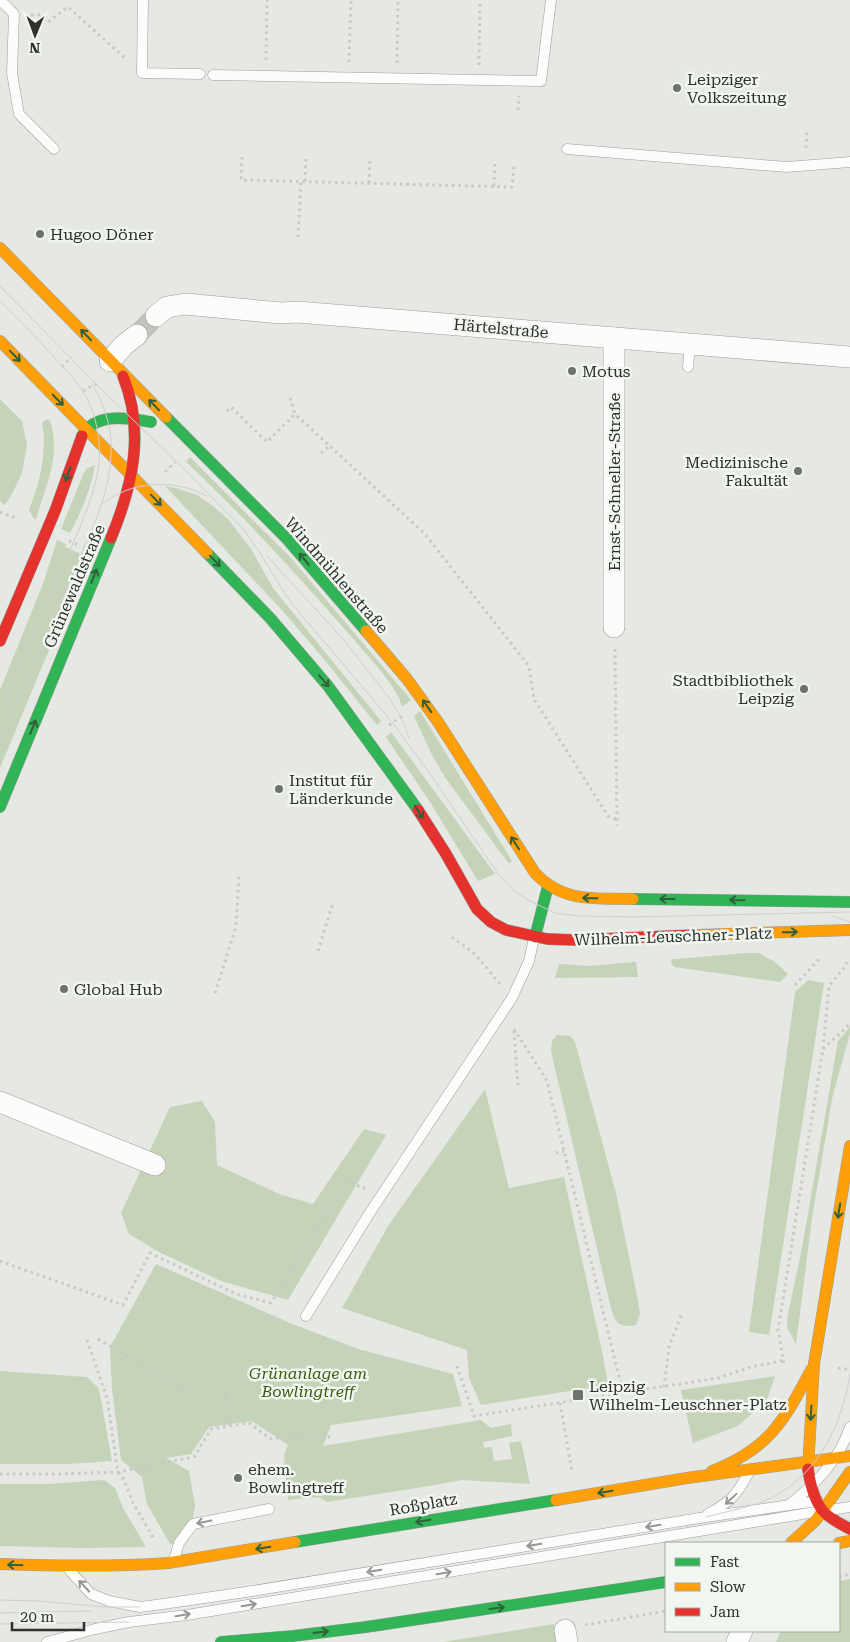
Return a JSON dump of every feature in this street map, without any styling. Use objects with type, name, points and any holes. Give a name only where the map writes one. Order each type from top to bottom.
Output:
[{"type":"main road","name":"Windmühlenstraße","points":[[0,248],[287,539],[407,679],[424,701],[535,873],[548,886],[558,892],[575,897],[639,899]]},
{"type":"main road","points":[[0,341],[270,618],[328,686],[368,740]]},
{"type":"main road","name":"Grünewaldstraße","points":[[0,807],[119,519],[127,493],[134,446],[134,420],[130,395],[116,366]]},
{"type":"main road","points":[[0,641],[62,492],[78,443],[86,429],[103,421],[134,420],[158,423],[188,439]]},
{"type":"main road","name":"Wilhelm-Leuschner-Platz","points":[[368,740],[423,818],[477,909],[491,922],[512,932],[534,937],[597,940],[732,933],[850,930]]},
{"type":"main road","points":[[534,937],[548,886]]},
{"type":"main road","name":"Wilhelm-Leuschner-Platz","points":[[639,899],[832,902],[849,907]]},
{"type":"main road","points":[[850,1146],[814,1364],[808,1469],[811,1487],[821,1506],[834,1520],[850,1529]]},
{"type":"main road","points":[[687,1478],[718,1470],[738,1462],[764,1442],[778,1426],[814,1364]]},
{"type":"main road","name":"Roßplatz","points":[[0,1564],[66,1567],[138,1566],[173,1562],[687,1478],[850,1456]]},
{"type":"main road","points":[[792,1542],[816,1520],[821,1506],[836,1498],[850,1472]]},
{"type":"main road","points":[[221,1642],[380,1625],[665,1582]]},
{"type":"street","name":"Härtelstraße","points":[[156,316],[167,307],[185,304],[850,357]]},
{"type":"street","points":[[116,366],[124,345],[137,335]]},
{"type":"street","name":"Ernst-Schneller-Straße","points":[[614,338],[614,626]]},
{"type":"street","points":[[0,1102],[155,1165]]},
{"type":"lane","points":[[0,0],[14,14],[12,73],[19,114],[54,149]]},
{"type":"lane","points":[[143,0],[142,73],[200,74]]},
{"type":"lane","points":[[213,75],[541,81],[551,0]]},
{"type":"lane","points":[[567,149],[787,167],[850,162]]},
{"type":"lane","points":[[688,367],[690,344]]},
{"type":"lane","points":[[306,1316],[382,1195],[512,998],[528,961],[534,937]]},
{"type":"lane","points":[[48,1642],[129,1622],[186,1615],[735,1525],[758,1519],[788,1505],[811,1487],[827,1471],[836,1458],[850,1427]]},
{"type":"lane","points":[[701,1518],[723,1506],[738,1492],[764,1442]]},
{"type":"lane","points":[[66,1567],[91,1594],[109,1601],[140,1607],[246,1592],[788,1505],[850,1507]]},
{"type":"lane","points":[[552,1555],[821,1506]]},
{"type":"lane","points":[[173,1562],[179,1543],[193,1524],[269,1509]]},
{"type":"path","points":[[266,76],[267,0]]},
{"type":"path","points":[[348,78],[350,0]]},
{"type":"path","points":[[396,78],[398,0]]},
{"type":"path","points":[[479,80],[480,0]]},
{"type":"path","points":[[43,15],[49,21],[68,7],[142,73]]},
{"type":"path","points":[[242,157],[241,180],[512,187],[514,164]]},
{"type":"path","points":[[298,236],[306,158]]},
{"type":"path","points":[[369,183],[370,159]]},
{"type":"path","points":[[494,186],[495,163]]},
{"type":"path","points":[[59,370],[74,354]]},
{"type":"path","points":[[60,402],[93,386],[116,366]]},
{"type":"path","points":[[290,398],[295,414],[424,533],[529,666],[534,699],[608,816],[617,820]]},
{"type":"path","points":[[227,410],[231,407],[267,442],[295,414]]},
{"type":"path","points":[[321,453],[330,446]]},
{"type":"path","points":[[161,475],[179,458]]},
{"type":"path","points":[[0,512],[18,519]]},
{"type":"path","points":[[614,626],[617,826]]},
{"type":"path","points":[[368,740],[424,701]]},
{"type":"path","points":[[215,993],[236,927],[239,876]]},
{"type":"path","points":[[318,951],[333,904]]},
{"type":"path","points":[[452,937],[475,954],[504,988]]},
{"type":"path","points":[[795,985],[827,952]]},
{"type":"path","points":[[784,1368],[785,1360],[778,1330],[823,1049],[829,986],[847,962]]},
{"type":"path","points":[[513,1023],[518,1086]]},
{"type":"path","points":[[823,1049],[850,1024]]},
{"type":"path","points":[[514,1029],[547,1081],[624,1393]]},
{"type":"path","points":[[556,1153],[564,1151]]},
{"type":"path","points":[[0,1261],[123,1305],[150,1253],[236,1294],[271,1303],[346,1182],[382,1195]]},
{"type":"path","points":[[664,1387],[668,1347],[682,1313]]},
{"type":"path","points":[[98,1339],[195,1395]]},
{"type":"path","points":[[87,1340],[106,1398],[118,1472],[123,1478],[133,1503],[158,1545]]},
{"type":"path","points":[[457,1366],[474,1416],[718,1378],[751,1367],[785,1360]]},
{"type":"path","points":[[225,1391],[229,1425]]},
{"type":"path","points":[[560,1403],[571,1471],[581,1469]]},
{"type":"path","points":[[0,1474],[118,1472],[194,1457],[211,1429],[229,1425],[248,1423],[270,1440],[298,1435],[330,1437]]},
{"type":"path","points":[[566,1636],[665,1611]]},
{"type":"green space","points":[[0,399],[22,421],[27,445],[22,473],[5,505],[0,501]]},
{"type":"green space","points":[[48,419],[53,433],[54,455],[36,519],[34,519],[29,510],[42,468],[44,434],[42,423]]},
{"type":"green space","points":[[190,457],[290,557],[411,700],[402,707],[395,691],[375,664],[273,550],[186,462]]},
{"type":"green space","points":[[95,465],[85,500],[70,533],[61,529],[83,475],[87,468]]},
{"type":"green space","points":[[165,486],[197,495],[228,519],[251,549],[273,588],[381,721],[377,725],[281,609]]},
{"type":"green space","points":[[57,540],[66,544],[65,547],[81,554],[83,552],[89,554],[0,768],[0,690],[43,584]]},
{"type":"green space","points":[[420,711],[512,861],[509,864],[444,776],[414,716]]},
{"type":"green space","points":[[391,732],[495,874],[478,881],[432,805],[386,737]]},
{"type":"green space","points":[[759,953],[775,962],[788,974],[780,982],[674,967],[671,963],[672,959]]},
{"type":"green space","points":[[636,962],[638,977],[555,978],[559,964],[589,966]]},
{"type":"green space","points":[[808,980],[824,983],[769,1335],[749,1332],[795,992]]},
{"type":"green space","points":[[850,1027],[850,1034],[833,1094],[812,1218],[796,1344],[787,1327],[787,1319],[802,1248],[838,1041]]},
{"type":"green space","points":[[557,1035],[570,1036],[575,1042],[616,1193],[640,1314],[636,1325],[619,1324],[614,1317],[611,1306],[551,1051],[552,1041]]},
{"type":"green space","points":[[485,1089],[509,1188],[564,1177],[608,1385],[481,1405],[469,1378],[467,1350],[342,1308],[388,1226]]},
{"type":"green space","points":[[202,1101],[215,1122],[217,1165],[279,1194],[313,1204],[364,1129],[386,1135],[288,1300],[221,1281],[159,1252],[129,1234],[121,1213],[170,1107]]},
{"type":"green space","name":"Grünanlage am Bowlingtreff","points":[[156,1264],[290,1323],[358,1349],[453,1374],[462,1406],[331,1425],[323,1446],[481,1420],[491,1428],[511,1424],[512,1436],[483,1442],[484,1448],[492,1447],[494,1461],[512,1459],[509,1443],[521,1441],[530,1484],[462,1480],[327,1502],[318,1497],[288,1500],[284,1455],[288,1445],[252,1421],[209,1427],[191,1454],[166,1458],[189,1471],[195,1506],[188,1542],[170,1544],[147,1504],[142,1477],[121,1460],[112,1389],[110,1347]]},
{"type":"green space","points":[[0,1371],[87,1377],[99,1389],[112,1461],[67,1464],[0,1464]]},
{"type":"green space","points":[[775,1376],[767,1400],[738,1426],[693,1443],[681,1390]]},
{"type":"green space","points":[[104,1480],[115,1488],[123,1508],[146,1547],[0,1546],[0,1484],[49,1484]]},
{"type":"green space","points":[[850,1579],[850,1642],[776,1642],[781,1632],[840,1632],[840,1581]]},
{"type":"green space","points":[[554,1624],[556,1642],[443,1642]]},
{"type":"tunnel","points":[[137,335],[156,316]]},
{"type":"tram line","points":[[0,286],[247,533]]},
{"type":"tram line","points":[[0,301],[34,335],[76,382],[88,400],[99,439],[99,463],[94,490],[0,714]]},
{"type":"tram line","points":[[0,742],[90,534],[106,488],[111,456],[111,437],[104,409],[92,384]]},
{"type":"tram line","points":[[100,506],[112,497],[125,491],[152,484],[179,486],[207,496]]},
{"type":"tram line","points":[[243,529],[293,605],[392,722],[499,875],[515,892],[555,913],[578,916],[635,917],[850,912]]},
{"type":"tram line","points":[[267,556],[343,639],[389,698],[401,717],[409,738]]},
{"type":"tram line","points":[[833,916],[850,922]]},
{"type":"tram line","points":[[706,1517],[749,1506],[773,1497],[803,1475],[826,1445],[834,1429],[841,1411],[850,1375]]},
{"type":"tram line","points":[[0,1600],[39,1601],[105,1607],[140,1607]]},
{"type":"tram line","points":[[0,1613],[91,1611]]},
{"type":"tram line","points":[[0,1624],[129,1622]]},
{"type":"traffic: fast","points":[[166,417],[287,539],[366,631]]},
{"type":"traffic: fast","points":[[82,436],[88,428],[103,420],[122,418],[151,422]]},
{"type":"traffic: fast","points":[[0,807],[111,538]]},
{"type":"traffic: fast","points":[[207,553],[270,618],[328,686],[418,810]]},
{"type":"traffic: fast","points":[[535,937],[548,886]]},
{"type":"traffic: fast","points":[[633,899],[850,902]]},
{"type":"traffic: fast","points":[[295,1542],[556,1500]]},
{"type":"traffic: fast","points":[[221,1642],[366,1627],[665,1582]]},
{"type":"traffic: slow","points":[[0,248],[166,417]]},
{"type":"traffic: slow","points":[[0,341],[207,553]]},
{"type":"traffic: slow","points":[[366,631],[407,679],[438,722],[535,873],[546,883],[568,894],[580,897],[633,899]]},
{"type":"traffic: slow","points":[[696,935],[850,930]]},
{"type":"traffic: slow","points":[[808,1469],[814,1364],[850,1146]]},
{"type":"traffic: slow","points":[[712,1471],[748,1453],[773,1431],[783,1419],[811,1370]]},
{"type":"traffic: slow","points":[[556,1500],[687,1478],[850,1456]]},
{"type":"traffic: slow","points":[[792,1542],[816,1520],[850,1472]]},
{"type":"traffic: slow","points":[[840,1543],[850,1541]]},
{"type":"traffic: slow","points":[[0,1564],[84,1566],[168,1563],[295,1542]]},
{"type":"traffic: jam","points":[[111,538],[125,498],[134,458],[134,417],[123,376]]},
{"type":"traffic: jam","points":[[0,641],[55,511],[82,436]]},
{"type":"traffic: jam","points":[[418,810],[446,854],[477,909],[491,922],[506,930],[547,939],[576,940],[696,935]]},
{"type":"traffic: jam","points":[[808,1469],[813,1491],[820,1507],[829,1516],[850,1529]]},
{"type":"place","name":"Leipziger Volkszeitung","points":[[677,88]]},
{"type":"place","name":"Hugoo Döner","points":[[40,234]]},
{"type":"place","name":"Motus","points":[[572,371]]},
{"type":"place","name":"Medizinische Fakultät","points":[[798,471]]},
{"type":"place","name":"Stadtbibliothek Leipzig","points":[[804,689]]},
{"type":"place","name":"Institut für Länderkunde","points":[[279,789]]},
{"type":"place","name":"Global Hub","points":[[64,989]]},
{"type":"place","name":"Leipzig Wilhelm-Leuschner-Platz","points":[[578,1395]]},
{"type":"place","name":"ehem. Bowlingtreff","points":[[238,1478]]}]
